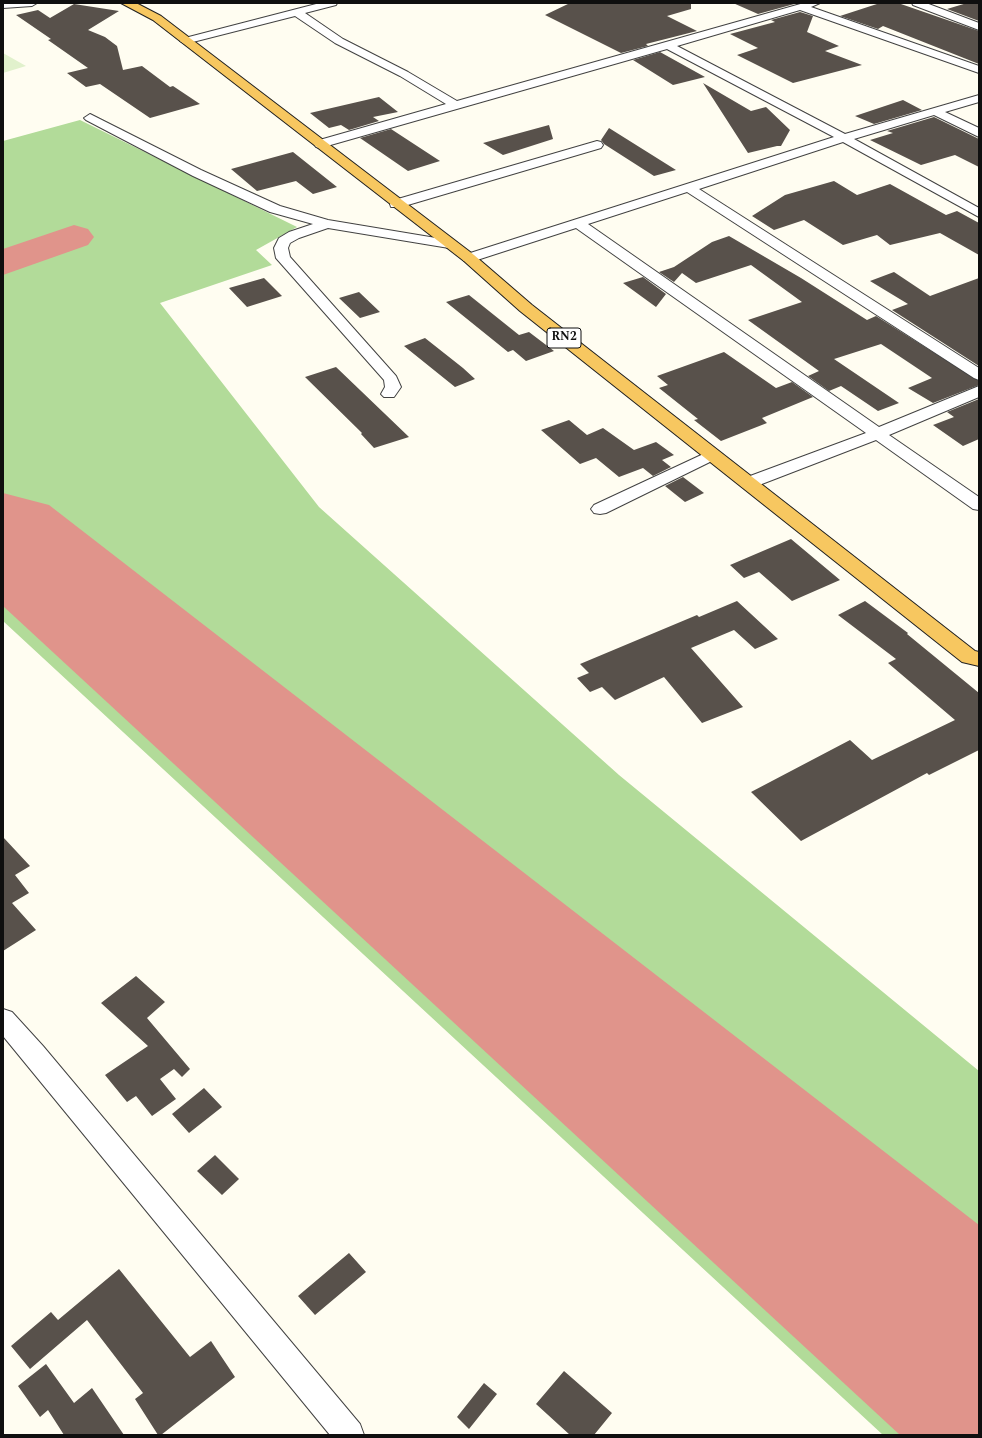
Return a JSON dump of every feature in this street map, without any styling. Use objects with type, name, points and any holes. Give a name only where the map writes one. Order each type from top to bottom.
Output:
[{"type":"highway","name":"RN2","points":[[127,3],[148,8],[185,41],[468,258],[526,308],[976,661]]},
{"type":"street","points":[[3,5],[32,3]]},
{"type":"street","points":[[185,41],[332,3]]},
{"type":"street","points":[[320,144],[815,3]]},
{"type":"street","points":[[918,3],[979,27]]},
{"type":"street","points":[[800,7],[979,70]]},
{"type":"street","points":[[297,12],[314,26],[404,74],[455,105]]},
{"type":"street","points":[[668,45],[844,138],[979,213]]},
{"type":"street","points":[[468,258],[844,138],[937,112],[979,98]]},
{"type":"street","points":[[937,112],[979,133]]},
{"type":"street","points":[[90,118],[197,173],[275,209],[327,224],[449,244]]},
{"type":"street","points":[[396,204],[596,146]]},
{"type":"street","points":[[688,187],[979,375]]},
{"type":"street","points":[[578,223],[979,505]]},
{"type":"street","points":[[327,224],[294,235],[284,241],[280,248],[283,258],[391,378],[393,387],[390,394]]},
{"type":"street","points":[[748,482],[877,434],[979,391]]},
{"type":"street","points":[[600,509],[712,455]]},
{"type":"street","points":[[3,1019],[39,1060],[349,1435]]},
{"type":"green space","points":[[3,53],[26,66],[3,73]]},
{"type":"green space","points":[[80,120],[297,227],[256,250],[272,265],[160,303],[319,507],[619,775],[979,1071],[979,1435],[883,1435],[3,621],[3,141]]},
{"type":"building","points":[[570,3],[691,3],[691,9],[667,16],[697,31],[646,44],[648,46],[621,53],[545,15]]},
{"type":"building","points":[[733,3],[798,3],[758,14]]},
{"type":"building","points":[[880,3],[898,3],[979,31],[979,64],[883,26],[878,29],[840,16]]},
{"type":"building","points":[[967,3],[979,3],[979,21],[947,9]]},
{"type":"building","points":[[74,4],[119,11],[88,30],[105,37],[117,46],[123,70],[142,66],[170,87],[173,86],[200,104],[150,118],[100,84],[86,87],[67,73],[88,68],[48,40],[51,39],[16,15],[38,10],[50,18]]},
{"type":"building","points":[[800,12],[813,16],[807,32],[839,46],[825,51],[862,65],[793,83],[737,55],[758,48],[730,34],[775,22],[771,20]]},
{"type":"building","points":[[660,52],[705,77],[673,85],[633,60]]},
{"type":"building","points":[[703,83],[751,111],[766,107],[790,130],[781,146],[748,153]]},
{"type":"building","points":[[379,97],[398,112],[373,117],[379,121],[349,130],[341,125],[329,128],[310,113]]},
{"type":"building","points":[[903,100],[922,110],[874,124],[855,116]]},
{"type":"building","points":[[934,117],[979,139],[979,167],[955,155],[921,165],[870,140],[893,133],[887,131]]},
{"type":"building","points":[[549,125],[553,139],[503,155],[483,143]]},
{"type":"building","points":[[609,128],[676,170],[654,176],[604,144],[601,140]]},
{"type":"building","points":[[391,129],[440,161],[408,171],[360,138]]},
{"type":"building","points":[[293,152],[337,187],[313,194],[296,181],[257,191],[231,169]]},
{"type":"building","points":[[834,181],[857,195],[890,184],[946,215],[957,211],[979,223],[979,255],[940,233],[890,245],[877,235],[843,245],[804,220],[774,230],[752,216],[785,195]]},
{"type":"building","points":[[729,236],[801,278],[867,320],[876,316],[979,381],[979,385],[933,403],[908,388],[932,378],[881,344],[834,359],[899,403],[878,411],[841,386],[829,391],[808,376],[819,371],[748,320],[802,302],[751,265],[696,283],[682,273],[674,282],[659,272],[674,267],[712,242]]},
{"type":"building","points":[[894,272],[930,296],[979,278],[979,366],[892,310],[908,304],[870,281]]},
{"type":"building","points":[[643,277],[666,294],[656,307],[623,283]]},
{"type":"building","points":[[264,278],[282,296],[247,307],[229,288]]},
{"type":"building","points":[[359,292],[380,312],[360,318],[339,298]]},
{"type":"building","points":[[469,295],[519,335],[529,332],[554,351],[526,361],[513,350],[508,352],[446,302]]},
{"type":"building","points":[[425,338],[475,379],[455,387],[404,346]]},
{"type":"building","points":[[724,352],[776,388],[792,382],[813,397],[762,418],[767,423],[721,441],[694,420],[698,419],[659,388],[668,385],[657,376]]},
{"type":"building","points":[[336,367],[409,437],[374,448],[361,434],[362,433],[305,377]]},
{"type":"building","points":[[979,399],[979,439],[963,446],[933,425],[954,417],[947,412]]},
{"type":"building","points":[[569,420],[587,435],[603,428],[634,450],[656,442],[674,455],[662,460],[671,467],[653,476],[643,468],[619,477],[596,458],[580,464],[541,430]]},
{"type":"building","points":[[683,477],[704,493],[685,502],[665,486]]},
{"type":"building","points":[[791,539],[840,580],[792,601],[759,572],[744,578],[730,565]]},
{"type":"building","points":[[737,601],[778,639],[755,649],[734,630],[691,648],[743,707],[702,723],[664,677],[615,700],[602,687],[590,692],[577,678],[589,673],[580,664],[697,615],[699,617]]},
{"type":"building","points":[[865,601],[908,633],[907,634],[979,693],[979,750],[929,775],[927,773],[801,841],[751,792],[850,740],[872,760],[955,720],[888,663],[896,659],[838,615]]},
{"type":"building","points":[[3,837],[30,866],[15,875],[29,893],[12,903],[36,930],[3,951]]},
{"type":"building","points":[[136,976],[165,1002],[147,1018],[190,1069],[182,1077],[174,1069],[160,1079],[176,1099],[152,1116],[136,1096],[127,1102],[105,1075],[148,1046],[101,1003]]},
{"type":"building","points":[[204,1088],[222,1107],[189,1133],[172,1114]]},
{"type":"building","points":[[215,1155],[239,1179],[222,1195],[197,1171]]},
{"type":"building","points":[[349,1253],[366,1272],[315,1315],[298,1296]]},
{"type":"building","points":[[119,1269],[190,1357],[211,1341],[235,1377],[161,1435],[158,1435],[135,1399],[143,1393],[87,1320],[30,1369],[11,1346],[51,1312],[58,1320]]},
{"type":"building","points":[[46,1364],[74,1403],[92,1388],[124,1435],[64,1435],[48,1410],[40,1417],[18,1386]]},
{"type":"building","points":[[564,1371],[612,1413],[594,1435],[570,1435],[536,1404]]},
{"type":"building","points":[[484,1383],[497,1394],[469,1429],[457,1417]]},
{"type":"taxiway","points":[[3,263],[74,237]]},
{"type":"runway","points":[[3,534],[979,1361]]}]
